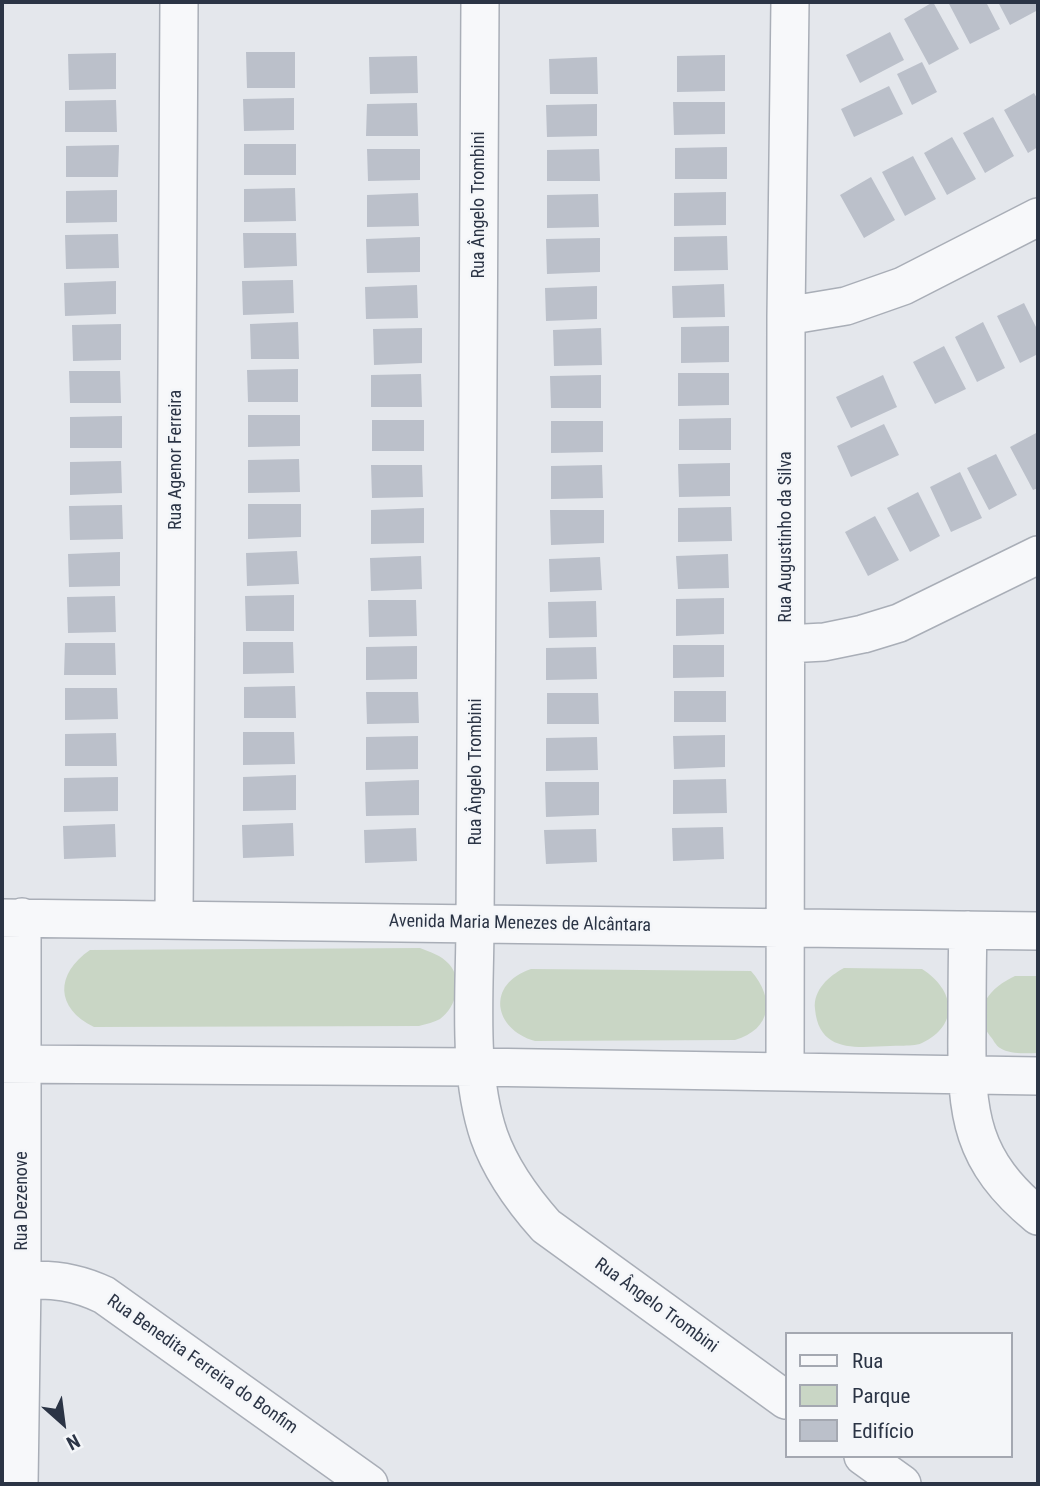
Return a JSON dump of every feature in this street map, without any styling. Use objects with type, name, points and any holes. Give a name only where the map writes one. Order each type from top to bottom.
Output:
[{"type":"street","name":"Rua Agenor Ferreira","points":[[174,919],[179,2]]},
{"type":"street","name":"Rua Ângelo Trombini","points":[[480,2],[475,923],[475,1068],[480,1103],[489,1137],[504,1169],[523,1200],[545,1226],[785,1400]]},
{"type":"street","name":"Rua Augustinho da Silva","points":[[785,1072],[786,316],[790,2]]},
{"type":"street","points":[[786,316],[846,306],[903,286],[1038,217]]},
{"type":"street","points":[[786,645],[824,642],[863,634],[899,622],[1038,555]]},
{"type":"street","name":"Avenida Maria Menezes de Alcântara","points":[[12,917],[1038,932]]},
{"type":"street","name":"Rua Dezenove","points":[[12,917],[12,1063],[22,1281],[19,1484]]},
{"type":"street","points":[[968,930],[966,1075],[974,1129],[984,1155],[999,1178],[1038,1216]]},
{"type":"street","points":[[12,1063],[1038,1076]]},
{"type":"street","name":"Rua Benedita Ferreira do Bonfim","points":[[22,1281],[64,1281],[85,1286],[104,1295],[369,1484]]},
{"type":"street","points":[[866,1458],[902,1484]]},
{"type":"green space","points":[[420,948],[439,956],[449,964],[457,985],[454,1000],[446,1014],[438,1020],[419,1026],[94,1027],[72,1010],[66,1001],[64,990],[70,969],[90,950]]},
{"type":"green space","points":[[844,968],[922,969],[933,977],[947,997],[949,1007],[943,1027],[934,1036],[915,1045],[853,1047],[832,1041],[818,1024],[815,1002],[823,984]]},
{"type":"green space","points":[[531,969],[751,971],[764,992],[766,1012],[756,1028],[735,1040],[535,1041],[510,1027],[500,1006],[501,995],[507,985]]},
{"type":"green space","points":[[1015,976],[1038,976],[1038,1053],[1004,1050],[997,1046],[984,1026],[982,1017],[986,1000],[998,986]]},
{"type":"building","points":[[933,2],[959,49],[929,65],[904,19]]},
{"type":"building","points":[[948,2],[986,2],[1000,29],[970,44]]},
{"type":"building","points":[[998,2],[1037,2],[1038,10],[1010,25]]},
{"type":"building","points":[[890,32],[904,60],[860,83],[846,55]]},
{"type":"building","points":[[246,52],[295,52],[295,88],[247,88]]},
{"type":"building","points":[[116,53],[116,89],[69,90],[68,54]]},
{"type":"building","points":[[725,55],[725,91],[677,92],[677,56]]},
{"type":"building","points":[[417,56],[418,93],[370,94],[369,57]]},
{"type":"building","points":[[597,57],[598,94],[550,94],[549,59]]},
{"type":"building","points":[[922,62],[937,92],[912,105],[897,74]]},
{"type":"building","points":[[889,86],[903,114],[854,137],[841,109]]},
{"type":"building","points":[[1034,93],[1038,100],[1038,147],[1028,153],[1004,110]]},
{"type":"building","points":[[294,98],[294,130],[244,131],[243,99]]},
{"type":"building","points":[[116,100],[117,132],[65,132],[65,101]]},
{"type":"building","points":[[673,102],[725,102],[725,134],[674,135]]},
{"type":"building","points":[[417,103],[418,136],[366,136],[367,104]]},
{"type":"building","points":[[597,104],[597,136],[547,137],[546,105]]},
{"type":"building","points":[[993,117],[1014,156],[985,173],[963,133]]},
{"type":"building","points":[[952,137],[976,179],[947,195],[924,153]]},
{"type":"building","points":[[244,144],[296,144],[296,175],[244,175]]},
{"type":"building","points":[[119,145],[118,177],[66,177],[66,146]]},
{"type":"building","points":[[727,147],[727,179],[675,179],[675,148]]},
{"type":"building","points":[[367,149],[420,149],[420,180],[368,181]]},
{"type":"building","points":[[599,149],[600,181],[547,181],[547,150]]},
{"type":"building","points":[[913,156],[936,199],[905,216],[882,172]]},
{"type":"building","points":[[871,177],[895,220],[864,238],[840,195]]},
{"type":"building","points":[[295,188],[296,221],[244,222],[244,189]]},
{"type":"building","points":[[117,190],[117,222],[66,223],[66,191]]},
{"type":"building","points":[[726,192],[726,225],[674,226],[674,193]]},
{"type":"building","points":[[418,193],[419,226],[367,227],[367,195]]},
{"type":"building","points":[[598,194],[599,227],[547,228],[547,195]]},
{"type":"building","points":[[243,233],[296,233],[297,266],[244,268]]},
{"type":"building","points":[[118,234],[119,268],[66,269],[65,235]]},
{"type":"building","points":[[727,236],[728,270],[674,271],[674,237]]},
{"type":"building","points":[[420,237],[420,272],[367,273],[366,239]]},
{"type":"building","points":[[600,238],[600,272],[547,274],[546,239]]},
{"type":"building","points":[[293,280],[294,313],[243,315],[242,281]]},
{"type":"building","points":[[116,281],[116,314],[65,316],[64,283]]},
{"type":"building","points":[[724,284],[725,317],[673,318],[672,286]]},
{"type":"building","points":[[417,285],[418,318],[366,319],[365,287]]},
{"type":"building","points":[[597,286],[597,319],[546,321],[545,288]]},
{"type":"building","points":[[1024,303],[1038,331],[1038,354],[1020,363],[997,316]]},
{"type":"building","points":[[298,322],[299,359],[251,359],[250,324]]},
{"type":"building","points":[[983,322],[1005,368],[977,382],[955,337]]},
{"type":"building","points":[[121,324],[121,360],[73,361],[72,325]]},
{"type":"building","points":[[729,326],[729,362],[681,363],[681,327]]},
{"type":"building","points":[[422,328],[422,363],[374,365],[373,329]]},
{"type":"building","points":[[601,328],[602,365],[554,366],[553,330]]},
{"type":"building","points":[[944,346],[966,389],[935,404],[913,362]]},
{"type":"building","points":[[298,369],[298,402],[248,402],[247,370]]},
{"type":"building","points":[[69,371],[120,371],[121,403],[70,403]]},
{"type":"building","points":[[678,373],[729,373],[729,405],[678,406]]},
{"type":"building","points":[[421,374],[422,407],[371,407],[371,375]]},
{"type":"building","points":[[601,375],[601,408],[551,408],[550,376]]},
{"type":"building","points":[[883,375],[897,407],[851,428],[836,397]]},
{"type":"building","points":[[248,415],[300,415],[300,446],[248,447]]},
{"type":"building","points":[[122,416],[122,448],[70,448],[70,417]]},
{"type":"building","points":[[731,418],[731,450],[679,450],[679,419]]},
{"type":"building","points":[[372,420],[424,420],[424,451],[372,451]]},
{"type":"building","points":[[551,421],[603,421],[603,452],[551,453]]},
{"type":"building","points":[[884,424],[899,455],[851,477],[837,446]]},
{"type":"building","points":[[1038,432],[1038,488],[1033,490],[1010,447]]},
{"type":"building","points":[[996,454],[1017,495],[989,510],[967,468]]},
{"type":"building","points":[[299,459],[300,492],[248,493],[248,460]]},
{"type":"building","points":[[121,461],[122,493],[70,495],[70,462]]},
{"type":"building","points":[[730,463],[730,496],[679,497],[678,464]]},
{"type":"building","points":[[371,465],[422,465],[423,497],[372,498]]},
{"type":"building","points":[[602,465],[603,498],[551,499],[551,466]]},
{"type":"building","points":[[960,472],[982,518],[951,532],[930,487]]},
{"type":"building","points":[[918,492],[940,536],[910,552],[887,508]]},
{"type":"building","points":[[248,504],[301,504],[301,537],[248,539]]},
{"type":"building","points":[[122,505],[123,539],[70,540],[69,506]]},
{"type":"building","points":[[731,507],[732,541],[678,542],[678,508]]},
{"type":"building","points":[[424,508],[424,543],[371,544],[371,510]]},
{"type":"building","points":[[550,510],[604,510],[604,543],[551,545]]},
{"type":"building","points":[[875,516],[899,560],[868,576],[845,532]]},
{"type":"building","points":[[297,551],[299,584],[247,586],[246,553]]},
{"type":"building","points":[[120,552],[120,586],[69,587],[68,554]]},
{"type":"building","points":[[728,554],[729,588],[678,589],[676,556]]},
{"type":"building","points":[[421,556],[422,589],[371,591],[370,558]]},
{"type":"building","points":[[600,557],[602,590],[550,592],[549,559]]},
{"type":"building","points":[[294,595],[294,631],[246,631],[245,596]]},
{"type":"building","points":[[115,596],[116,632],[68,633],[67,597]]},
{"type":"building","points":[[724,598],[724,634],[676,636],[676,599]]},
{"type":"building","points":[[368,600],[416,600],[417,636],[369,637]]},
{"type":"building","points":[[596,601],[597,637],[549,638],[548,602]]},
{"type":"building","points":[[243,642],[293,642],[294,673],[243,674]]},
{"type":"building","points":[[65,643],[115,643],[116,675],[64,675]]},
{"type":"building","points":[[673,645],[724,645],[724,677],[673,678]]},
{"type":"building","points":[[417,646],[417,679],[366,680],[366,647]]},
{"type":"building","points":[[596,647],[597,679],[546,680],[546,648]]},
{"type":"building","points":[[295,686],[296,718],[244,718],[244,687]]},
{"type":"building","points":[[65,688],[117,688],[118,719],[65,720]]},
{"type":"building","points":[[674,691],[726,691],[726,722],[674,722]]},
{"type":"building","points":[[366,692],[418,692],[419,723],[367,724]]},
{"type":"building","points":[[547,693],[598,693],[599,724],[547,724]]},
{"type":"building","points":[[243,732],[294,732],[295,764],[243,765]]},
{"type":"building","points":[[116,733],[117,766],[65,766],[65,734]]},
{"type":"building","points":[[725,735],[725,767],[674,769],[673,736]]},
{"type":"building","points":[[418,736],[418,769],[366,770],[366,737]]},
{"type":"building","points":[[597,737],[598,770],[546,771],[546,738]]},
{"type":"building","points":[[296,775],[296,810],[243,811],[243,777]]},
{"type":"building","points":[[118,777],[118,811],[64,812],[64,778]]},
{"type":"building","points":[[726,779],[727,813],[673,814],[673,780]]},
{"type":"building","points":[[419,780],[419,815],[366,816],[365,782]]},
{"type":"building","points":[[545,782],[599,782],[599,815],[546,817]]},
{"type":"building","points":[[293,823],[294,856],[243,858],[242,825]]},
{"type":"building","points":[[115,824],[116,857],[64,859],[63,826]]},
{"type":"building","points":[[723,827],[724,859],[673,861],[672,828]]},
{"type":"building","points":[[416,828],[417,861],[365,863],[364,830]]},
{"type":"building","points":[[596,829],[597,862],[546,864],[544,830]]}]
